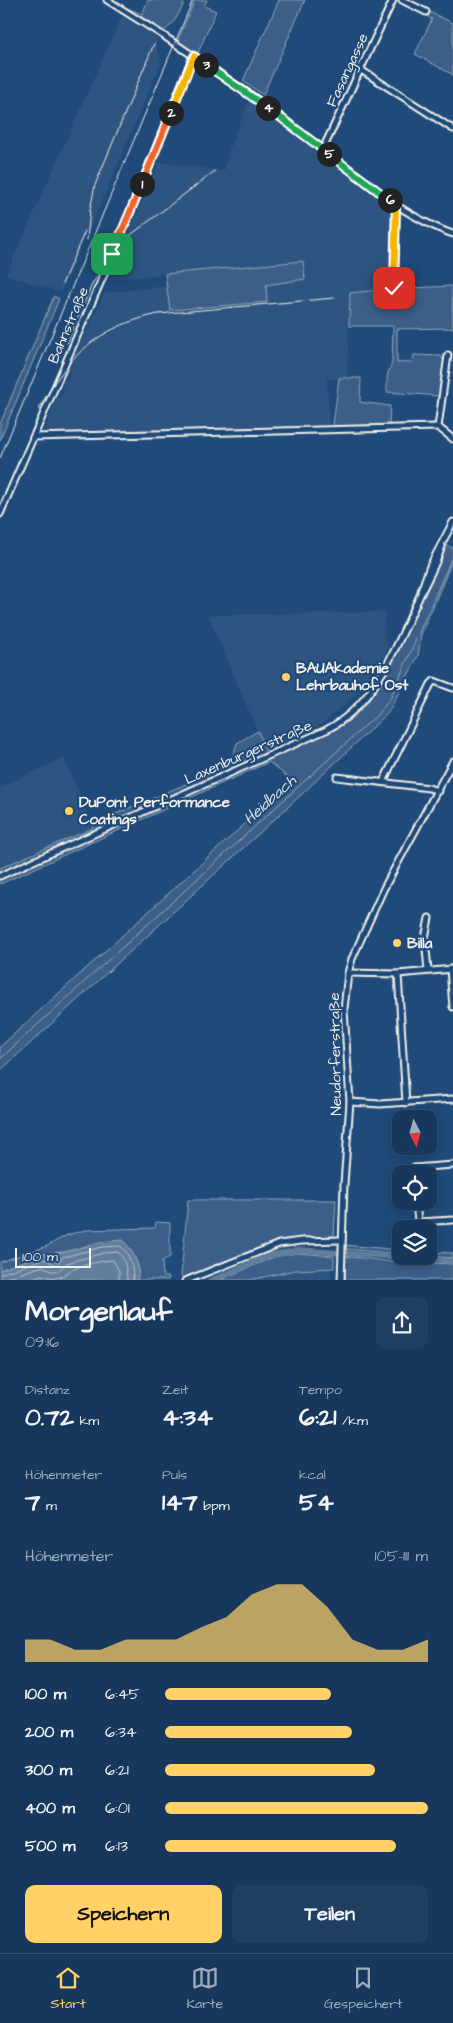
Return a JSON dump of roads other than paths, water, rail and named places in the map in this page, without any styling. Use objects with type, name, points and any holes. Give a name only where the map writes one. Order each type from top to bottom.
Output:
[{"type":"street","points":[[108,0],[255,98],[418,220],[453,234]]},
{"type":"street","name":"Fasangasse","points":[[323,149],[393,0]]},
{"type":"street","points":[[402,0],[426,12]]},
{"type":"street","name":"Bahnstraße","points":[[0,514],[121,235],[194,56]]},
{"type":"street","points":[[361,70],[453,129]]},
{"type":"street","points":[[394,288],[396,205]]},
{"type":"street","points":[[438,427],[448,354]]},
{"type":"street","points":[[33,437],[438,427],[453,439]]},
{"type":"street","name":"Laxenburgerstraße","points":[[0,876],[339,724],[360,706],[380,677],[425,587],[453,522]]},
{"type":"street","points":[[383,782],[430,684],[434,681],[453,688]]},
{"type":"street","name":"Neudorferstraße","points":[[341,1280],[340,1261],[350,1102],[344,1009],[348,973],[352,959],[384,888],[453,761]]},
{"type":"street","points":[[337,777],[429,788],[438,791]]},
{"type":"street","points":[[428,971],[425,938],[429,918]]},
{"type":"street","points":[[348,973],[398,974],[452,969],[453,1007]]},
{"type":"street","points":[[398,974],[406,1103]]},
{"type":"street","points":[[350,1102],[380,1104],[453,1099]]},
{"type":"street","points":[[437,1166],[453,1165]]},
{"type":"street","points":[[417,1210],[418,1222],[453,1220]]},
{"type":"street","points":[[185,1280],[279,1244],[341,1242]]},
{"type":"water","points":[[123,1240],[136,1259],[138,1269],[137,1280],[0,1280],[0,1270],[43,1254],[52,1253],[52,1258],[56,1261],[55,1253],[101,1242]]},
{"type":"waterway","name":"Heidbach","points":[[0,1059],[377,715],[390,699],[453,555]]},
{"type":"waterway","points":[[212,1280],[271,1255],[299,1250],[453,1261]]},
{"type":"railway","points":[[0,458],[193,0]]},
{"type":"railway","points":[[87,240],[95,185],[154,44]]},
{"type":"railway","points":[[67,343],[93,282],[117,248],[132,234],[215,171]]},
{"type":"railway","points":[[62,284],[85,231]]},
{"type":"railway","points":[[39,409],[61,373],[74,359],[87,346],[118,327],[158,314],[334,298]]},
{"type":"place","name":"BAUAkademie Lehrbauhof Ost","points":[[286,677]]},
{"type":"place","name":"DuPont Performance Coatings","points":[[69,811]]},
{"type":"place","name":"Billa","points":[[397,943]]}]
